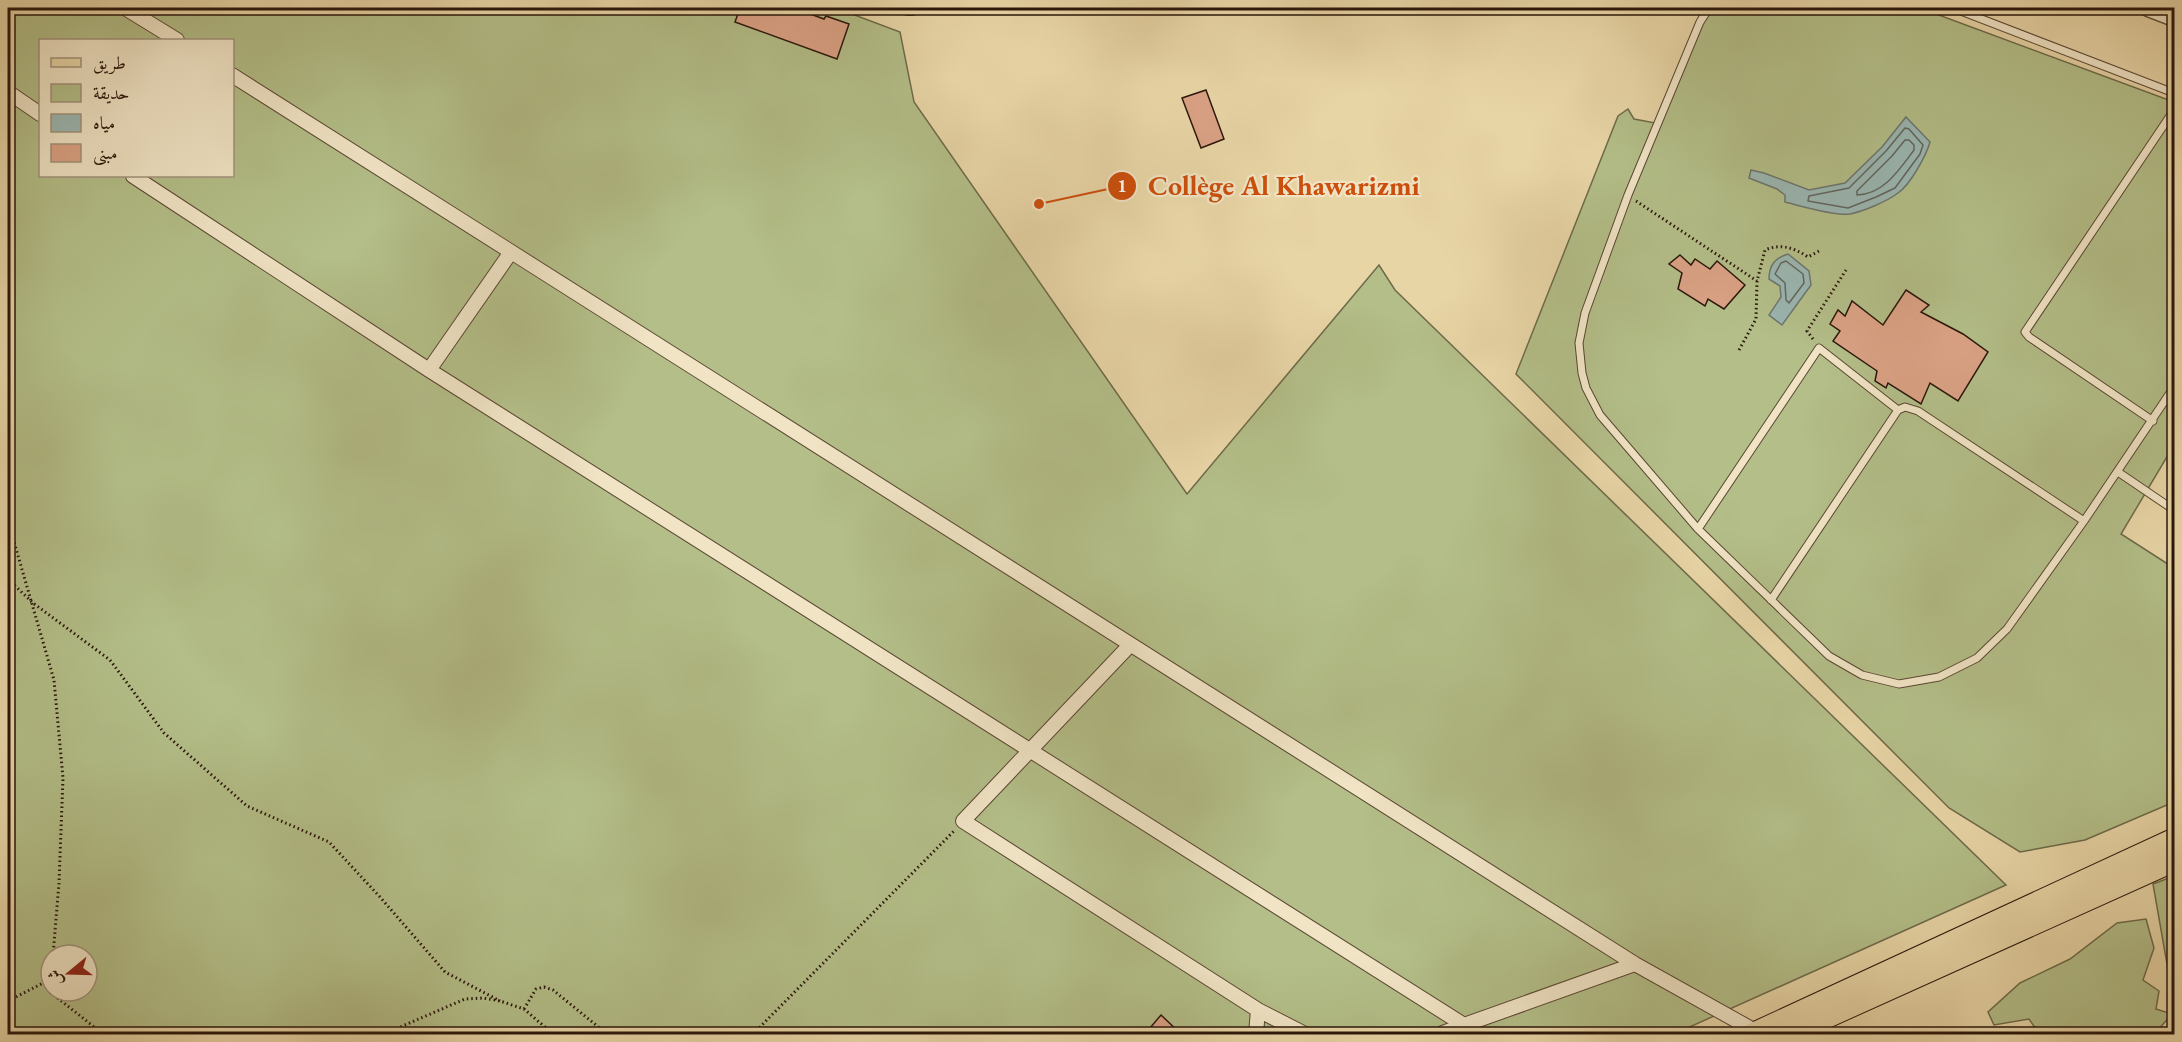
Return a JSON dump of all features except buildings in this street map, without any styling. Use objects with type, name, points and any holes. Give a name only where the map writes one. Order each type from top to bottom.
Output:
[{"type":"main road","points":[[1755,1033],[2175,839]]},
{"type":"main road","points":[[1790,1035],[2175,861]]},
{"type":"street","points":[[125,8],[175,39]]},
{"type":"street","points":[[2148,8],[2175,18]]},
{"type":"street","points":[[234,76],[1635,964],[1755,1033]]},
{"type":"street","points":[[8,92],[39,113]]},
{"type":"street","points":[[135,177],[429,370],[1464,1025]]},
{"type":"street","points":[[429,370],[511,252]]},
{"type":"street","points":[[1130,645],[963,821],[1258,1010],[1305,1035]]},
{"type":"street","points":[[1440,1035],[1635,964]]},
{"type":"street","points":[[1256,1035],[1258,1010]]},
{"type":"lane","points":[[1709,8],[1700,22],[1628,195],[1585,313],[1579,343],[1582,374],[1589,395],[1600,415],[1698,529],[1829,656],[1862,675],[1899,684],[1939,677],[1977,658],[2007,629],[2175,387]]},
{"type":"lane","points":[[1953,8],[2175,93]]},
{"type":"lane","points":[[2153,421],[2029,337],[2025,332],[2175,110]]},
{"type":"lane","points":[[1698,529],[1820,348],[1898,410]]},
{"type":"lane","points":[[1771,600],[1898,410],[1905,407],[1918,411],[2084,521]]},
{"type":"lane","points":[[2118,472],[2175,510]]},
{"type":"path","points":[[1628,195],[1757,280]]},
{"type":"path","points":[[1739,350],[1756,319],[1757,280],[1765,250],[1777,244],[1797,250],[1808,257],[1819,251]]},
{"type":"path","points":[[1820,348],[1807,331],[1846,270]]},
{"type":"path","points":[[8,521],[54,680],[63,778],[54,943]]},
{"type":"path","points":[[8,579],[33,603],[110,660],[164,733],[247,806],[329,842],[445,972],[500,1001]]},
{"type":"path","points":[[753,1035],[963,821]]},
{"type":"path","points":[[8,1001],[39,985]]},
{"type":"path","points":[[524,1009],[536,989],[544,987],[553,990],[607,1035]]},
{"type":"path","points":[[384,1035],[465,999],[483,998],[524,1009],[553,1035]]},
{"type":"path","points":[[64,1003],[103,1035]]},
{"type":"green space","points":[[8,8],[836,8],[900,32],[914,102],[1187,494],[1379,265],[1395,290],[2006,885],[1674,1034],[8,1034]]},
{"type":"green space","points":[[1713,8],[1920,8],[2174,102],[2174,362],[2170,370],[2174,373],[2174,445],[2121,534],[2174,568],[2174,802],[2085,840],[2020,852],[1949,808],[1516,374],[1618,116],[1628,109],[1634,119],[1655,123],[1703,16]]},
{"type":"green space","points":[[2174,876],[2174,986],[2171,987],[2153,884]]},
{"type":"green space","points":[[2146,919],[2154,948],[2143,980],[2159,991],[2156,1009],[2172,1014],[2157,1034],[2036,1034],[2038,1032],[2029,1019],[1994,1025],[1988,1012],[2020,983],[2070,959],[2117,923]]},
{"type":"water","points":[[1906,117],[1930,142],[1928,148],[1917,170],[1903,189],[1887,200],[1868,208],[1843,214],[1808,208],[1785,202],[1785,195],[1777,189],[1749,178],[1751,170],[1809,190],[1845,183],[1882,147]]},
{"type":"water","points":[[1788,254],[1809,271],[1811,285],[1782,325],[1769,315],[1781,297],[1780,286],[1769,279],[1769,274],[1774,263]]},
{"type":"place","name":"Collège Al Khawarizmi","points":[[1039,204]]}]
